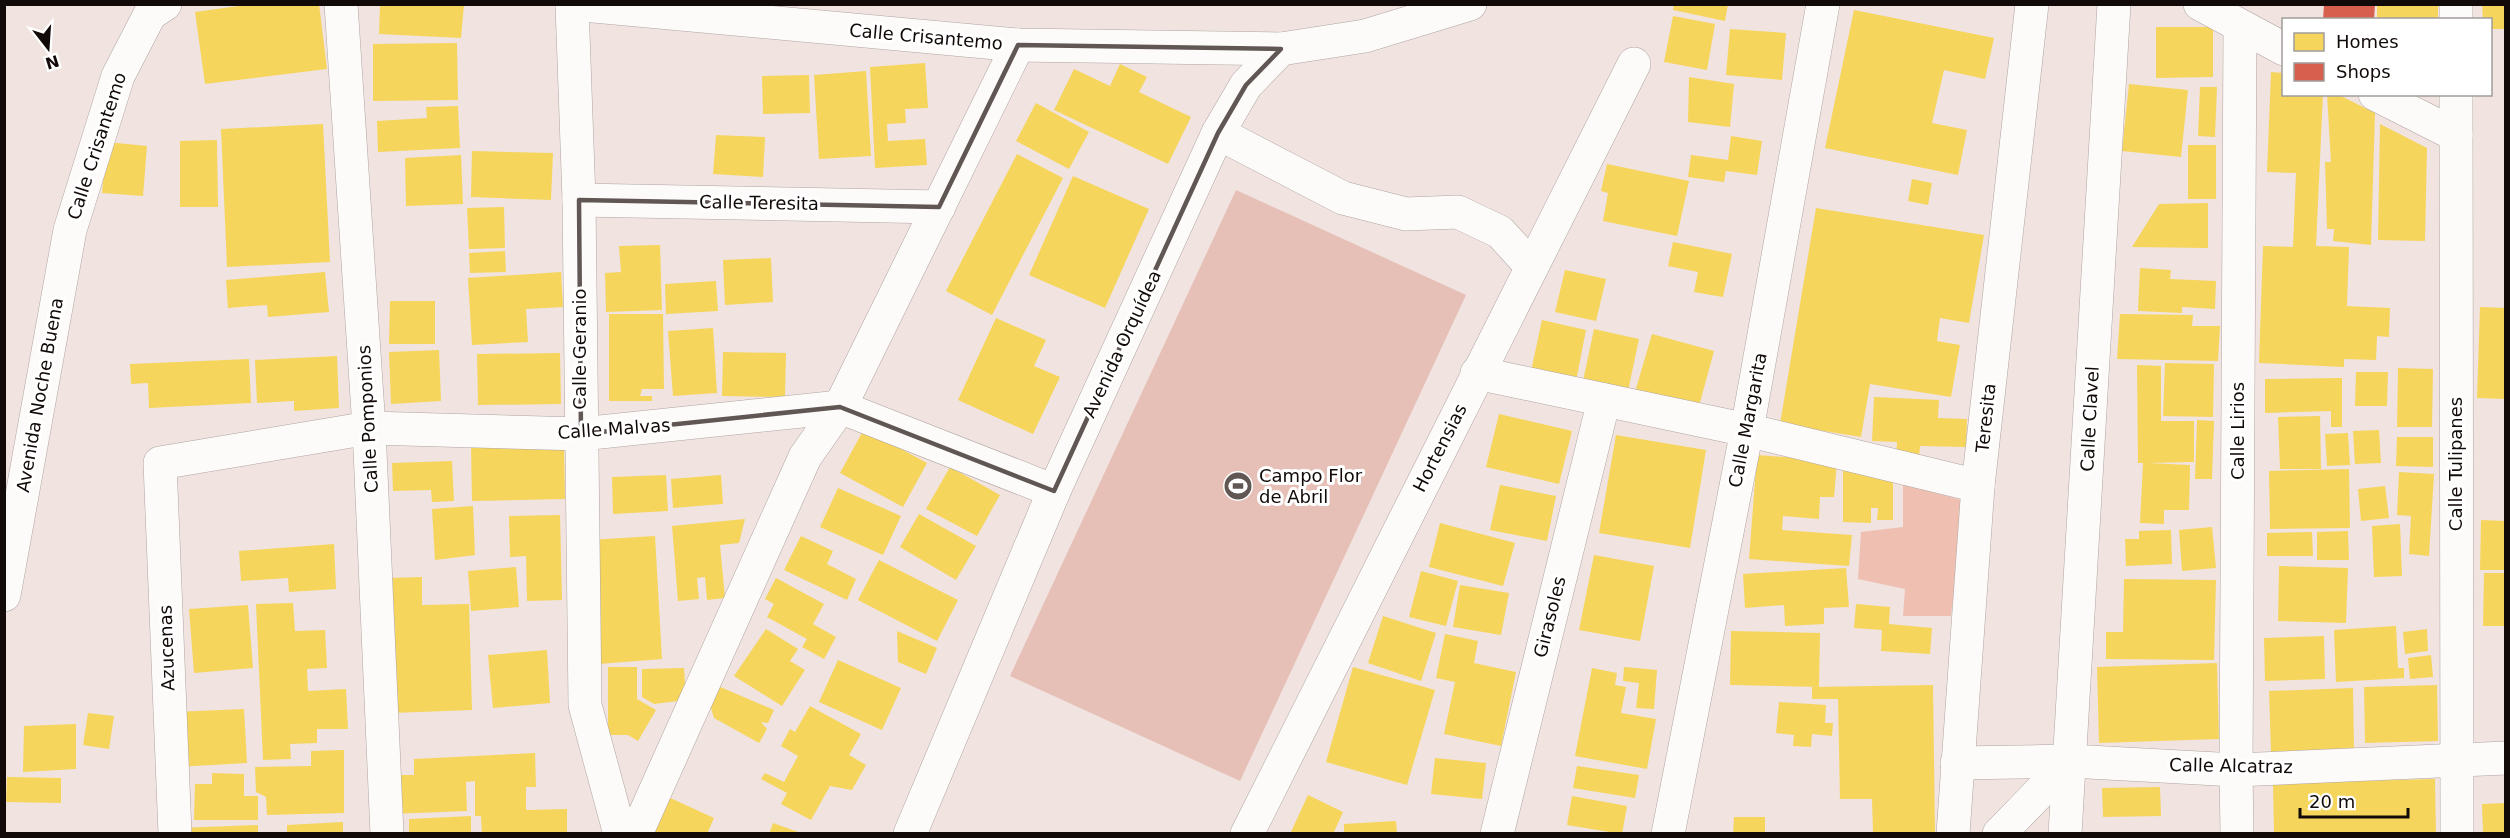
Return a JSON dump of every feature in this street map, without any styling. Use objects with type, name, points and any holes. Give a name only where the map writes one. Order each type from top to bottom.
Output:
[{"type":"street","name":"Calle Crisantemo","points":[[70,230],[118,76],[150,14],[165,4]]},
{"type":"street","name":"Calle Pomponios","points":[[341,4],[369,428],[387,834]]},
{"type":"street","points":[[1281,49],[1365,36],[1470,4]]},
{"type":"street","name":"Calle Margarita","points":[[1668,834],[1747,430],[1823,4]]},
{"type":"street","name":"Teresita","points":[[1953,834],[1978,486],[2032,4]]},
{"type":"street","name":"Calle Clavel","points":[[2065,834],[2114,4]]},
{"type":"street","points":[[2200,4],[2240,28],[2282,49]]},
{"type":"street","name":"Calle Crisantemo","points":[[572,5],[1018,45],[1281,49]]},
{"type":"street","name":"Calle Geranio","points":[[572,5],[579,200],[585,705],[620,834]]},
{"type":"street","name":"Calle Lirios","points":[[2237,834],[2240,28]]},
{"type":"street","points":[[636,834],[805,457],[840,406],[1018,45]]},
{"type":"street","name":"Avenida Orquídea","points":[[910,834],[1054,491],[1218,133],[1246,85],[1281,49]]},
{"type":"street","name":"Hortensias","points":[[1247,834],[1634,64]]},
{"type":"street","points":[[2379,96],[2456,135]]},
{"type":"street","name":"Calle Tulipanes","points":[[2456,96],[2457,834]]},
{"type":"street","points":[[1218,133],[1343,198],[1406,214],[1458,212],[1500,232],[1531,266]]},
{"type":"street","name":"Calle Teresita","points":[[579,200],[939,207]]},
{"type":"street","name":"Avenida Noche Buena","points":[[4,595],[70,230]]},
{"type":"street","points":[[1477,374],[1747,430],[1978,486]]},
{"type":"street","name":"Girasoles","points":[[1497,834],[1604,400]]},
{"type":"street","name":"Calle Malvas","points":[[159,463],[369,428],[581,434],[840,406],[1054,491]]},
{"type":"street","name":"Azucenas","points":[[159,463],[175,834]]},
{"type":"street","name":"Calle Alcatraz","points":[[1957,763],[2070,761],[2236,770],[2505,758]]},
{"type":"street","points":[[2000,834],[2070,761]]},
{"type":"highlighted area","points":[[1018,45],[1281,49],[1246,85],[1218,133],[1054,491],[840,407],[581,434],[579,200],[939,207]]},
{"type":"shaded area","name":"Campo Flor de Abril","points":[[1236,190],[1466,295],[1240,781],[1010,676]]},
{"type":"shaded area","points":[[1903,484],[1965,501],[1951,616],[1903,616],[1905,589],[1858,579],[1861,532],[1903,527]]},
{"type":"building: Homes","points":[[253,4],[319,4],[327,69],[205,84],[195,12]]},
{"type":"building: Homes","points":[[1674,4],[1728,4],[1725,21],[1673,10]]},
{"type":"building: Homes","points":[[2377,4],[2438,4],[2438,18],[2377,18]]},
{"type":"building: Homes","points":[[2482,4],[2506,4],[2506,29],[2492,29],[2492,18],[2483,18]]},
{"type":"building: Homes","points":[[380,5],[464,5],[461,38],[379,34]]},
{"type":"building: Homes","points":[[1854,10],[1994,38],[1985,79],[1944,70],[1932,123],[1967,130],[1958,175],[1825,148]]},
{"type":"building: Homes","points":[[1673,16],[1715,24],[1707,70],[1664,62]]},
{"type":"building: Homes","points":[[2156,27],[2213,27],[2213,77],[2156,78]]},
{"type":"building: Homes","points":[[1730,29],[1786,33],[1782,80],[1726,75]]},
{"type":"building: Homes","points":[[457,43],[458,100],[373,101],[373,44]]},
{"type":"building: Homes","points":[[925,63],[928,108],[905,109],[906,123],[887,124],[888,141],[925,139],[927,165],[875,168],[870,67]]},
{"type":"building: Homes","points":[[1120,64],[1147,77],[1139,92],[1191,117],[1168,164],[1054,110],[1074,69],[1110,86]]},
{"type":"building: Homes","points":[[866,71],[871,156],[819,159],[814,75]]},
{"type":"building: Homes","points":[[2271,72],[2282,73],[2282,96],[2323,96],[2316,246],[2349,247],[2347,306],[2390,308],[2389,337],[2377,336],[2376,360],[2344,359],[2344,367],[2259,363],[2263,246],[2293,247],[2296,173],[2267,172]]},
{"type":"building: Homes","points":[[809,75],[810,113],[763,114],[762,76]]},
{"type":"building: Homes","points":[[1689,77],[1734,84],[1730,127],[1688,122]]},
{"type":"building: Homes","points":[[2129,84],[2188,90],[2181,157],[2122,151]]},
{"type":"building: Homes","points":[[2200,87],[2217,87],[2215,137],[2198,136]]},
{"type":"building: Homes","points":[[2327,96],[2341,96],[2375,113],[2371,245],[2333,241],[2334,229],[2327,229],[2325,162],[2331,162]]},
{"type":"building: Homes","points":[[1036,103],[1089,132],[1069,169],[1016,141]]},
{"type":"building: Homes","points":[[458,106],[460,148],[378,152],[377,121],[427,118],[426,107]]},
{"type":"building: Homes","points":[[323,124],[330,262],[227,267],[221,129]]},
{"type":"building: Homes","points":[[2380,124],[2427,148],[2425,241],[2378,240]]},
{"type":"building: Homes","points":[[716,135],[765,137],[763,177],[713,174]]},
{"type":"building: Homes","points":[[1731,136],[1762,141],[1757,175],[1726,171],[1724,182],[1688,177],[1691,155],[1728,160]]},
{"type":"building: Homes","points":[[217,140],[218,207],[180,207],[180,141]]},
{"type":"building: Homes","points":[[107,142],[147,146],[143,196],[102,193]]},
{"type":"building: Homes","points":[[2188,145],[2216,145],[2216,199],[2188,199]]},
{"type":"building: Homes","points":[[472,151],[553,153],[551,200],[471,197]]},
{"type":"building: Homes","points":[[1017,154],[1063,178],[992,315],[946,291]]},
{"type":"building: Homes","points":[[461,155],[463,204],[406,206],[405,158]]},
{"type":"building: Homes","points":[[1607,164],[1689,181],[1677,236],[1603,221],[1608,193],[1601,191]]},
{"type":"building: Homes","points":[[1073,176],[1149,209],[1105,308],[1029,275]]},
{"type":"building: Homes","points":[[1912,179],[1932,183],[1928,205],[1908,201]]},
{"type":"building: Homes","points":[[2208,203],[2208,248],[2132,247],[2159,204]]},
{"type":"building: Homes","points":[[504,207],[505,248],[469,249],[467,208]]},
{"type":"building: Homes","points":[[1816,208],[1984,235],[1969,323],[1940,318],[1937,341],[1960,345],[1951,397],[1870,384],[1861,437],[1780,424]]},
{"type":"building: Homes","points":[[1673,242],[1732,254],[1723,297],[1694,292],[1698,272],[1668,266]]},
{"type":"building: Homes","points":[[660,245],[662,310],[606,312],[605,273],[621,272],[619,246]]},
{"type":"building: Homes","points":[[505,251],[506,272],[470,273],[469,253]]},
{"type":"building: Homes","points":[[771,258],[773,302],[725,305],[723,260]]},
{"type":"building: Homes","points":[[2140,268],[2171,270],[2170,279],[2216,281],[2215,309],[2182,307],[2182,313],[2138,311]]},
{"type":"building: Homes","points":[[1565,270],[1606,279],[1596,321],[1555,312]]},
{"type":"building: Homes","points":[[325,272],[329,312],[268,317],[267,305],[228,308],[226,280]]},
{"type":"building: Homes","points":[[561,272],[563,307],[526,309],[528,342],[472,345],[468,278]]},
{"type":"building: Homes","points":[[716,281],[718,311],[666,314],[665,284]]},
{"type":"building: Homes","points":[[390,301],[435,301],[435,344],[389,344]]},
{"type":"building: Homes","points":[[2480,307],[2506,308],[2506,399],[2477,398]]},
{"type":"building: Homes","points":[[609,314],[663,314],[664,389],[642,389],[640,396],[652,396],[652,401],[609,401]]},
{"type":"building: Homes","points":[[2120,314],[2193,315],[2192,326],[2220,326],[2218,361],[2117,359]]},
{"type":"building: Homes","points":[[996,318],[1046,340],[1034,366],[1060,377],[1033,434],[958,400]]},
{"type":"building: Homes","points":[[1542,320],[1586,330],[1576,381],[1531,371]]},
{"type":"building: Homes","points":[[713,328],[717,393],[673,396],[668,331]]},
{"type":"building: Homes","points":[[1594,329],[1639,339],[1628,391],[1583,381]]},
{"type":"building: Homes","points":[[1652,334],[1714,351],[1698,410],[1635,392]]},
{"type":"building: Homes","points":[[439,350],[441,401],[391,404],[389,352]]},
{"type":"building: Homes","points":[[723,352],[786,353],[785,397],[722,396]]},
{"type":"building: Homes","points":[[560,353],[561,404],[478,405],[477,354]]},
{"type":"building: Homes","points":[[337,356],[339,408],[294,411],[294,401],[257,403],[255,360]]},
{"type":"building: Homes","points":[[249,359],[251,403],[149,408],[148,383],[131,384],[130,364]]},
{"type":"building: Homes","points":[[2165,363],[2214,364],[2213,417],[2163,416]]},
{"type":"building: Homes","points":[[2137,365],[2161,366],[2161,421],[2194,421],[2194,462],[2148,463],[2190,465],[2189,510],[2164,510],[2164,524],[2140,523],[2143,463],[2138,463]]},
{"type":"building: Homes","points":[[2398,368],[2433,369],[2432,427],[2397,427]]},
{"type":"building: Homes","points":[[2356,372],[2388,372],[2387,406],[2355,406]]},
{"type":"building: Homes","points":[[2342,378],[2342,427],[2331,427],[2331,411],[2265,413],[2265,379]]},
{"type":"building: Homes","points":[[1874,397],[1939,400],[1938,418],[1967,419],[1966,447],[1920,446],[1919,458],[1896,458],[1897,442],[1872,441]]},
{"type":"building: Homes","points":[[1499,414],[1572,431],[1559,484],[1486,467]]},
{"type":"building: Homes","points":[[2320,416],[2321,469],[2280,469],[2278,417]]},
{"type":"building: Homes","points":[[2197,420],[2214,421],[2212,479],[2195,479]]},
{"type":"building: Homes","points":[[864,429],[927,463],[903,507],[840,473]]},
{"type":"building: Homes","points":[[2379,430],[2381,463],[2355,464],[2353,431]]},
{"type":"building: Homes","points":[[2348,433],[2350,465],[2327,466],[2325,434]]},
{"type":"building: Homes","points":[[1616,435],[1706,450],[1690,548],[1599,533]]},
{"type":"building: Homes","points":[[2397,437],[2433,437],[2433,467],[2396,466]]},
{"type":"building: Homes","points":[[564,445],[565,499],[472,501],[471,447]]},
{"type":"building: Homes","points":[[1757,455],[1837,461],[1834,497],[1820,497],[1819,519],[1783,516],[1782,530],[1852,535],[1849,566],[1749,559]]},
{"type":"building: Homes","points":[[452,461],[454,501],[432,502],[431,490],[393,491],[392,463]]},
{"type":"building: Homes","points":[[950,467],[1000,495],[977,536],[926,509]]},
{"type":"building: Homes","points":[[1843,468],[1893,469],[1893,520],[1877,520],[1878,508],[1871,508],[1871,523],[1843,522]]},
{"type":"building: Homes","points":[[2349,469],[2350,528],[2270,529],[2269,471]]},
{"type":"building: Homes","points":[[2399,472],[2434,474],[2429,556],[2409,554],[2411,516],[2397,515]]},
{"type":"building: Homes","points":[[666,475],[668,511],[613,514],[612,477]]},
{"type":"building: Homes","points":[[721,475],[723,504],[673,508],[671,479]]},
{"type":"building: Homes","points":[[1500,485],[1556,496],[1547,541],[1490,530]]},
{"type":"building: Homes","points":[[2385,486],[2389,518],[2361,521],[2358,489]]},
{"type":"building: Homes","points":[[838,488],[901,516],[883,555],[820,527]]},
{"type":"building: Homes","points":[[473,506],[475,555],[435,560],[432,509]]},
{"type":"building: Homes","points":[[919,514],[976,546],[956,580],[900,547]]},
{"type":"building: Homes","points":[[560,515],[562,600],[527,601],[526,556],[510,557],[509,516]]},
{"type":"building: Homes","points":[[745,519],[739,543],[720,545],[725,598],[707,600],[705,577],[697,578],[699,599],[678,601],[672,526]]},
{"type":"building: Homes","points":[[2481,520],[2506,521],[2506,570],[2480,570]]},
{"type":"building: Homes","points":[[1440,523],[1515,543],[1503,586],[1429,567]]},
{"type":"building: Homes","points":[[2400,524],[2402,576],[2374,577],[2372,526]]},
{"type":"building: Homes","points":[[2212,527],[2216,568],[2182,571],[2179,530]]},
{"type":"building: Homes","points":[[2171,530],[2172,564],[2126,566],[2125,539],[2139,539],[2139,531]]},
{"type":"building: Homes","points":[[2348,531],[2349,560],[2317,560],[2317,532]]},
{"type":"building: Homes","points":[[2312,532],[2313,556],[2267,556],[2267,533]]},
{"type":"building: Homes","points":[[655,536],[662,659],[599,664],[589,540]]},
{"type":"building: Homes","points":[[801,536],[833,551],[827,564],[856,579],[847,600],[784,570]]},
{"type":"building: Homes","points":[[334,544],[336,589],[289,592],[288,578],[241,581],[239,551]]},
{"type":"building: Homes","points":[[1594,555],[1654,566],[1640,641],[1579,630]]},
{"type":"building: Homes","points":[[879,560],[958,600],[937,641],[858,600]]},
{"type":"building: Homes","points":[[2279,566],[2348,568],[2346,623],[2278,621]]},
{"type":"building: Homes","points":[[516,567],[519,607],[471,611],[468,571]]},
{"type":"building: Homes","points":[[1846,568],[1849,607],[1824,608],[1824,624],[1785,626],[1784,605],[1745,608],[1743,574]]},
{"type":"building: Homes","points":[[1421,571],[1458,581],[1446,626],[1409,617]]},
{"type":"building: Homes","points":[[2484,573],[2506,573],[2506,626],[2483,626]]},
{"type":"building: Homes","points":[[422,577],[422,605],[469,604],[472,710],[392,713],[388,578]]},
{"type":"building: Homes","points":[[776,578],[824,604],[813,624],[836,637],[824,659],[802,647],[807,639],[767,617],[774,604],[765,599]]},
{"type":"building: Homes","points":[[2124,579],[2216,580],[2214,660],[2106,659],[2106,632],[2123,632]]},
{"type":"building: Homes","points":[[1460,585],[1509,593],[1501,635],[1453,627]]},
{"type":"building: Homes","points":[[293,603],[295,631],[325,630],[327,668],[307,669],[308,691],[346,689],[348,729],[317,729],[317,743],[290,744],[291,759],[263,760],[256,604]]},
{"type":"building: Homes","points":[[1856,604],[1890,607],[1889,624],[1932,628],[1930,654],[1881,651],[1882,630],[1854,628]]},
{"type":"building: Homes","points":[[248,605],[253,668],[194,673],[189,609]]},
{"type":"building: Homes","points":[[1383,616],[1436,633],[1421,681],[1368,663]]},
{"type":"building: Homes","points":[[2396,626],[2398,668],[2404,668],[2404,678],[2336,682],[2334,630]]},
{"type":"building: Homes","points":[[766,629],[798,649],[790,661],[805,670],[782,706],[734,676]]},
{"type":"building: Homes","points":[[2427,629],[2428,651],[2405,654],[2403,632]]},
{"type":"building: Homes","points":[[897,631],[937,648],[926,674],[898,662]]},
{"type":"building: Homes","points":[[1731,631],[1820,633],[1819,687],[1730,685]]},
{"type":"building: Homes","points":[[1445,634],[1478,641],[1474,663],[1516,672],[1501,746],[1444,734],[1455,682],[1436,678]]},
{"type":"building: Homes","points":[[2324,636],[2325,679],[2265,681],[2264,638]]},
{"type":"building: Homes","points":[[547,650],[550,703],[493,708],[488,655]]},
{"type":"building: Homes","points":[[2431,655],[2433,677],[2410,679],[2408,658]]},
{"type":"building: Homes","points":[[838,660],[901,688],[882,730],[819,702]]},
{"type":"building: Homes","points":[[2217,663],[2219,739],[2099,743],[2097,667]]},
{"type":"building: Homes","points":[[608,667],[637,667],[637,699],[656,710],[638,741],[628,735],[608,735]]},
{"type":"building: Homes","points":[[1353,667],[1435,690],[1407,785],[1326,762]]},
{"type":"building: Homes","points":[[1624,667],[1657,670],[1654,709],[1636,708],[1639,683],[1623,681]]},
{"type":"building: Homes","points":[[684,668],[686,700],[654,704],[642,697],[642,669]]},
{"type":"building: Homes","points":[[1592,668],[1617,673],[1615,685],[1626,687],[1621,713],[1656,719],[1647,769],[1575,756]]},
{"type":"building: Homes","points":[[1933,685],[1935,834],[1873,834],[1872,799],[1840,799],[1838,699],[1812,699],[1812,687]]},
{"type":"building: Homes","points":[[2437,685],[2438,741],[2365,743],[2364,687]]},
{"type":"building: Homes","points":[[718,686],[774,710],[768,723],[761,722],[767,729],[759,743],[714,718],[710,705]]},
{"type":"building: Homes","points":[[2353,688],[2354,749],[2271,752],[2269,691]]},
{"type":"building: Homes","points":[[1779,702],[1826,705],[1825,723],[1833,723],[1832,736],[1812,734],[1811,747],[1793,746],[1794,735],[1776,733]]},
{"type":"building: Homes","points":[[810,706],[861,734],[849,755],[866,765],[852,790],[830,786],[811,820],[781,804],[787,793],[761,779],[765,773],[784,782],[798,756],[781,746],[790,729],[795,732]]},
{"type":"building: Homes","points":[[244,709],[247,763],[177,767],[174,712]]},
{"type":"building: Homes","points":[[88,713],[114,716],[109,749],[83,745]]},
{"type":"building: Homes","points":[[76,724],[76,769],[23,772],[24,726]]},
{"type":"building: Homes","points":[[344,750],[344,813],[267,815],[266,797],[256,792],[255,767],[311,766],[311,751]]},
{"type":"building: Homes","points":[[535,753],[536,787],[526,787],[526,810],[567,809],[567,834],[482,834],[481,816],[475,816],[475,781],[466,782],[467,811],[392,814],[391,775],[414,775],[414,759]]},
{"type":"building: Homes","points":[[1435,758],[1486,763],[1482,799],[1431,794]]},
{"type":"building: Homes","points":[[1577,766],[1639,775],[1635,798],[1573,788]]},
{"type":"building: Homes","points":[[212,773],[244,774],[244,796],[258,796],[258,820],[194,820],[195,784],[212,784]]},
{"type":"building: Homes","points":[[7,777],[61,778],[61,803],[6,802]]},
{"type":"building: Homes","points":[[2435,779],[2436,834],[2274,834],[2273,783]]},
{"type":"building: Homes","points":[[2160,787],[2161,816],[2103,817],[2102,788]]},
{"type":"building: Homes","points":[[1308,795],[1343,812],[1333,834],[1290,834]]},
{"type":"building: Homes","points":[[666,796],[714,818],[707,834],[649,834]]},
{"type":"building: Homes","points":[[1572,796],[1627,806],[1622,834],[1567,825]]},
{"type":"building: Homes","points":[[2506,803],[2506,834],[2483,834],[2482,804]]},
{"type":"building: Homes","points":[[471,816],[471,834],[409,834],[409,819]]},
{"type":"building: Homes","points":[[1734,817],[1765,817],[1765,834],[1733,834]]},
{"type":"building: Homes","points":[[1396,821],[1397,834],[1344,834],[1344,824]]},
{"type":"building: Homes","points":[[343,822],[343,834],[287,834],[287,825]]},
{"type":"building: Homes","points":[[773,823],[801,833],[801,834],[769,834]]},
{"type":"building: Homes","points":[[258,825],[258,834],[179,834],[179,828]]},
{"type":"building: Shops","points":[[2324,4],[2375,4],[2374,18],[2323,18]]},
{"type":"place","name":"Campo Flor de Abril","points":[[1238,486]]}]
